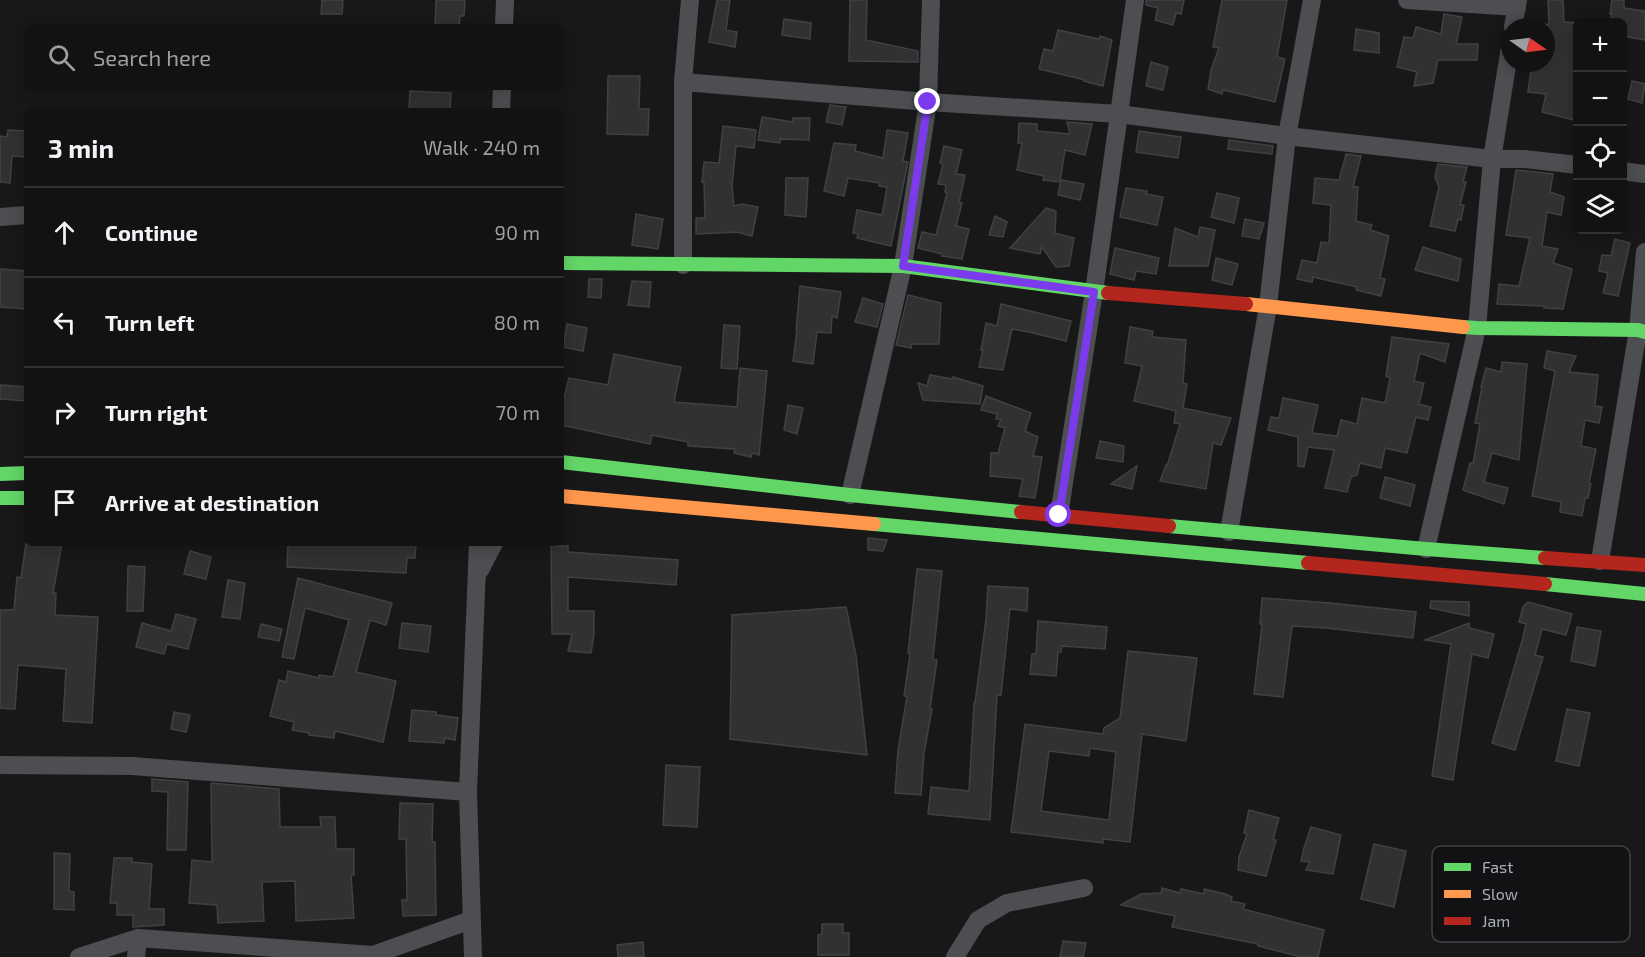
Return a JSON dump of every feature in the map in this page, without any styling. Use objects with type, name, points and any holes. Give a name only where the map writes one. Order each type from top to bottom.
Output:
[{"type":"main road","points":[[564,263],[903,266],[1094,292],[1268,306],[1477,328],[1642,331]]},
{"type":"main road","points":[[564,462],[850,495],[1229,532],[1645,565]]},
{"type":"main road","points":[[0,474],[24,473]]},
{"type":"main road","points":[[564,496],[1645,594]]},
{"type":"main road","points":[[0,498],[24,498]]},
{"type":"street","points":[[504,24],[505,0]]},
{"type":"street","points":[[683,265],[683,82],[690,0]]},
{"type":"street","points":[[850,495],[903,266],[928,102],[932,0]]},
{"type":"street","points":[[1059,515],[1094,292],[1135,0]]},
{"type":"street","points":[[1229,532],[1268,306],[1287,136],[1312,0]]},
{"type":"street","points":[[1407,0],[1517,3],[1514,18]]},
{"type":"street","points":[[1426,549],[1477,328],[1492,159],[1506,72]]},
{"type":"street","points":[[683,82],[928,102],[1119,114],[1492,159],[1524,159],[1573,164]]},
{"type":"street","points":[[501,108],[502,90]]},
{"type":"street","points":[[1627,172],[1645,174]]},
{"type":"street","points":[[0,217],[24,215]]},
{"type":"street","points":[[1600,561],[1642,331],[1645,252]]},
{"type":"street","points":[[473,957],[468,792],[478,546]]},
{"type":"street","points":[[476,577],[492,546]]},
{"type":"street","points":[[0,765],[132,766],[468,792]]},
{"type":"street","points":[[955,957],[978,920],[1007,903],[1084,888]]},
{"type":"street","points":[[79,957],[138,938],[372,956],[471,920]]},
{"type":"street","points":[[136,957],[138,938]]},
{"type":"building","points":[[322,0],[343,0],[342,14],[321,14]]},
{"type":"building","points":[[436,0],[465,0],[464,16],[460,16],[459,24],[435,24]]},
{"type":"building","points":[[717,0],[730,0],[726,30],[737,32],[735,47],[709,42]]},
{"type":"building","points":[[850,0],[867,0],[866,40],[918,51],[918,62],[849,61]]},
{"type":"building","points":[[1146,0],[1184,0],[1181,14],[1176,13],[1173,25],[1155,20],[1158,8],[1146,5]]},
{"type":"building","points":[[1222,0],[1287,0],[1277,57],[1285,59],[1275,102],[1223,90],[1222,94],[1208,89],[1211,70],[1219,48],[1213,47]]},
{"type":"building","points":[[1548,0],[1563,0],[1564,22],[1573,23],[1573,120],[1542,112],[1546,94],[1528,92],[1531,72],[1555,72],[1555,18],[1549,18]]},
{"type":"building","points":[[1612,0],[1624,0],[1624,8],[1645,11],[1645,40],[1627,37],[1627,18],[1611,18],[1612,14],[1610,14]]},
{"type":"building","points":[[1444,14],[1462,17],[1456,44],[1478,44],[1477,60],[1438,60],[1433,83],[1414,86],[1417,72],[1397,67],[1404,37],[1413,38],[1416,27],[1441,34]]},
{"type":"building","points":[[784,19],[811,23],[810,39],[782,35]]},
{"type":"building","points":[[1356,29],[1379,33],[1379,53],[1354,50]]},
{"type":"building","points":[[1058,30],[1112,40],[1103,86],[1039,69],[1044,49],[1053,51]]},
{"type":"building","points":[[1151,62],[1168,67],[1163,90],[1146,86]]},
{"type":"building","points":[[608,76],[640,76],[639,109],[649,109],[648,135],[607,134]]},
{"type":"building","points":[[1632,81],[1645,84],[1642,103],[1628,99]]},
{"type":"building","points":[[410,91],[451,93],[450,108],[409,108]]},
{"type":"building","points":[[830,105],[846,107],[842,125],[826,122]]},
{"type":"building","points":[[762,117],[793,122],[793,118],[810,118],[809,140],[780,139],[780,143],[758,140]]},
{"type":"building","points":[[1067,122],[1092,124],[1085,155],[1065,150],[1060,182],[1043,180],[1044,176],[1017,170],[1022,143],[1018,143],[1019,123],[1037,124],[1037,131],[1070,134]]},
{"type":"building","points":[[723,126],[756,130],[754,148],[736,146],[732,185],[734,206],[742,204],[758,207],[752,236],[737,232],[696,234],[696,218],[705,218],[704,182],[702,182],[704,162],[719,163]]},
{"type":"building","points":[[8,130],[24,131],[24,157],[12,156],[10,183],[0,182],[0,136],[7,137]]},
{"type":"building","points":[[887,130],[908,133],[903,161],[908,162],[891,246],[857,238],[858,234],[853,233],[857,210],[882,215],[887,187],[879,186],[880,183],[848,178],[844,196],[824,191],[834,143],[856,145],[855,151],[883,158]]},
{"type":"building","points":[[1139,131],[1181,137],[1178,158],[1136,152]]},
{"type":"building","points":[[1229,140],[1273,146],[1272,154],[1228,149]]},
{"type":"building","points":[[944,146],[962,150],[956,174],[965,175],[959,203],[962,203],[956,226],[969,229],[962,259],[942,256],[942,254],[918,248],[922,232],[936,235],[947,193],[945,192],[946,185],[938,184],[943,164],[940,163]]},
{"type":"building","points":[[1346,154],[1361,156],[1353,187],[1358,187],[1356,221],[1372,225],[1370,230],[1389,236],[1380,278],[1385,279],[1381,296],[1356,290],[1357,287],[1313,277],[1312,282],[1297,279],[1302,260],[1317,263],[1321,242],[1329,243],[1331,205],[1313,203],[1315,178],[1339,180]]},
{"type":"building","points":[[1438,164],[1467,167],[1460,205],[1464,205],[1461,220],[1458,219],[1455,231],[1430,226],[1439,187],[1435,177]]},
{"type":"building","points":[[1516,170],[1553,174],[1550,192],[1564,197],[1561,215],[1547,212],[1542,246],[1558,249],[1553,263],[1572,269],[1563,309],[1497,304],[1499,284],[1519,286],[1530,238],[1506,235]]},
{"type":"building","points":[[786,178],[808,178],[806,217],[785,215]]},
{"type":"building","points":[[1061,180],[1084,184],[1080,200],[1058,195]]},
{"type":"building","points":[[1126,188],[1147,191],[1146,194],[1163,197],[1157,225],[1120,217]]},
{"type":"building","points":[[1217,193],[1239,198],[1234,223],[1211,217]]},
{"type":"building","points":[[1046,208],[1056,211],[1055,233],[1074,238],[1069,266],[1056,267],[1042,247],[1040,254],[1010,248]]},
{"type":"building","points":[[636,214],[663,219],[658,249],[632,245]]},
{"type":"building","points":[[995,216],[1007,222],[1003,237],[989,235]]},
{"type":"building","points":[[1245,219],[1264,223],[1259,239],[1242,236]]},
{"type":"building","points":[[1200,227],[1215,230],[1208,266],[1169,266],[1175,228],[1198,237]]},
{"type":"building","points":[[1615,239],[1630,243],[1618,296],[1603,293],[1608,273],[1599,271],[1602,255],[1611,256]]},
{"type":"building","points":[[1423,247],[1461,259],[1458,281],[1415,270]]},
{"type":"building","points":[[1115,248],[1159,258],[1156,274],[1136,271],[1134,280],[1110,274]]},
{"type":"building","points":[[1216,258],[1238,264],[1232,285],[1212,280]]},
{"type":"building","points":[[0,269],[24,271],[24,309],[0,307]]},
{"type":"building","points":[[589,279],[602,279],[601,298],[588,297]]},
{"type":"building","points":[[632,281],[651,282],[649,307],[628,305]]},
{"type":"building","points":[[800,286],[841,292],[837,318],[832,316],[831,333],[817,332],[813,364],[793,361]]},
{"type":"building","points":[[908,295],[941,303],[939,344],[912,344],[911,348],[896,345]]},
{"type":"building","points":[[863,298],[883,304],[877,327],[855,322]]},
{"type":"building","points":[[1001,304],[1071,321],[1066,341],[1012,329],[1003,370],[979,367],[986,323],[997,326]]},
{"type":"building","points":[[567,324],[587,328],[583,351],[564,347]]},
{"type":"building","points":[[724,325],[740,326],[737,369],[721,368]]},
{"type":"building","points":[[1130,327],[1153,331],[1152,337],[1186,340],[1183,383],[1187,384],[1183,408],[1231,418],[1221,445],[1213,443],[1206,489],[1160,481],[1180,424],[1174,423],[1176,411],[1134,401],[1142,366],[1125,363]]},
{"type":"building","points":[[1392,337],[1449,344],[1445,362],[1420,353],[1414,381],[1424,383],[1419,404],[1431,407],[1428,420],[1416,417],[1407,453],[1385,448],[1381,468],[1360,463],[1357,475],[1351,477],[1347,492],[1325,488],[1334,450],[1308,447],[1304,467],[1298,466],[1298,437],[1268,430],[1271,417],[1279,418],[1283,398],[1318,405],[1312,433],[1337,436],[1341,420],[1357,424],[1362,398],[1385,403],[1390,378],[1386,376]]},
{"type":"building","points":[[1547,351],[1576,356],[1569,372],[1598,375],[1595,406],[1602,407],[1599,423],[1585,420],[1581,446],[1596,449],[1589,483],[1591,484],[1588,498],[1585,498],[1582,516],[1560,512],[1561,502],[1532,496],[1555,371],[1544,368]]},
{"type":"building","points":[[614,354],[681,367],[674,402],[737,407],[740,368],[767,371],[759,455],[752,453],[751,457],[734,453],[735,449],[688,446],[688,442],[652,435],[650,444],[564,426],[564,399],[569,378],[608,385]]},
{"type":"building","points":[[1502,362],[1527,364],[1519,460],[1492,453],[1484,482],[1508,488],[1504,504],[1463,490],[1470,463],[1473,464],[1480,424],[1475,423],[1486,368],[1501,372]]},
{"type":"building","points":[[930,375],[952,379],[953,377],[983,386],[980,404],[923,400],[918,383],[927,386]]},
{"type":"building","points":[[0,385],[24,387],[24,401],[0,399]]},
{"type":"building","points":[[986,396],[1031,413],[1025,431],[1038,437],[1033,456],[1042,457],[1035,498],[1019,496],[1023,479],[990,476],[991,453],[998,453],[1005,428],[998,426],[1001,419],[996,419],[997,414],[981,410]]},
{"type":"building","points":[[788,405],[803,408],[797,434],[784,430]]},
{"type":"building","points":[[1100,441],[1124,446],[1123,462],[1096,458]]},
{"type":"building","points":[[1137,466],[1132,489],[1111,484]]},
{"type":"building","points":[[1385,477],[1415,485],[1410,506],[1380,498]]},
{"type":"building","points":[[868,538],[887,540],[883,551],[868,550]]},
{"type":"building","points":[[26,546],[61,546],[53,593],[56,593],[55,615],[98,617],[92,723],[63,721],[66,669],[18,665],[15,709],[0,708],[0,610],[14,610],[17,577],[21,578]]},
{"type":"building","points":[[288,546],[416,546],[415,558],[407,558],[406,573],[287,567]]},
{"type":"building","points":[[551,546],[568,546],[568,552],[678,560],[676,585],[568,577],[568,611],[594,611],[594,635],[591,653],[568,651],[572,634],[552,634]]},
{"type":"building","points":[[190,551],[211,557],[206,579],[184,574]]},
{"type":"building","points":[[128,566],[145,567],[143,611],[127,611]]},
{"type":"building","points":[[917,569],[942,571],[933,659],[937,660],[930,709],[932,709],[924,753],[921,795],[895,793],[898,750],[907,696],[904,696]]},
{"type":"building","points":[[298,578],[392,603],[386,625],[370,620],[356,672],[396,681],[383,742],[335,731],[334,738],[309,735],[309,733],[292,730],[294,722],[270,716],[279,680],[286,682],[288,671],[319,678],[319,675],[333,677],[349,620],[305,608],[294,659],[282,657]]},
{"type":"building","points":[[228,580],[245,583],[240,619],[222,617]]},
{"type":"building","points":[[988,586],[1028,588],[1027,611],[1010,609],[1001,695],[997,695],[990,820],[928,814],[931,787],[969,791],[974,703],[986,619]]},
{"type":"building","points":[[1262,598],[1416,612],[1413,638],[1292,626],[1283,697],[1254,694],[1262,624],[1260,624]]},
{"type":"building","points":[[1431,601],[1469,602],[1469,616],[1430,608]]},
{"type":"building","points":[[1528,602],[1572,614],[1566,635],[1542,629],[1535,655],[1543,657],[1515,750],[1492,743],[1522,641],[1526,624],[1519,622],[1523,607]]},
{"type":"building","points":[[846,607],[856,655],[867,755],[730,739],[732,615]]},
{"type":"building","points":[[176,614],[196,619],[188,649],[167,644],[164,654],[136,647],[142,623],[171,631]]},
{"type":"building","points":[[1038,621],[1107,627],[1105,649],[1062,646],[1061,652],[1058,652],[1056,676],[1030,674],[1032,654],[1036,654]]},
{"type":"building","points":[[402,623],[431,626],[428,652],[399,648]]},
{"type":"building","points":[[1469,623],[1469,628],[1494,634],[1488,658],[1472,654],[1453,780],[1432,776],[1451,644],[1425,640]]},
{"type":"building","points":[[261,624],[282,629],[279,641],[258,637]]},
{"type":"building","points":[[1577,627],[1601,631],[1595,666],[1571,661]]},
{"type":"building","points":[[1128,651],[1197,658],[1186,741],[1142,734],[1130,842],[1103,839],[1103,843],[1011,832],[1025,724],[1103,734],[1104,728],[1120,718]],"holes":[[[1090,748],[1116,752],[1109,820],[1041,811],[1049,751],[1089,756]]]},
{"type":"building","points":[[1567,709],[1590,713],[1579,766],[1556,761]]},
{"type":"building","points":[[412,710],[436,712],[436,715],[458,718],[455,740],[445,738],[444,743],[409,741]]},
{"type":"building","points":[[174,712],[190,715],[186,732],[171,729]]},
{"type":"building","points":[[666,765],[700,767],[697,827],[663,825]]},
{"type":"building","points":[[152,779],[188,782],[186,850],[167,850],[168,792],[152,791]]},
{"type":"building","points":[[211,783],[279,789],[280,827],[321,827],[320,817],[335,817],[336,849],[354,849],[354,875],[351,875],[354,918],[296,921],[295,881],[262,882],[264,921],[218,923],[217,905],[189,903],[192,860],[212,862]]},
{"type":"building","points":[[400,803],[433,804],[432,842],[435,842],[436,915],[403,916],[402,900],[407,900],[406,839],[399,839]]},
{"type":"building","points":[[1249,810],[1279,818],[1273,840],[1276,840],[1266,876],[1238,870],[1239,857],[1247,834],[1244,833]]},
{"type":"building","points":[[1311,827],[1341,835],[1333,874],[1306,870],[1310,862],[1301,861]]},
{"type":"building","points":[[1374,844],[1406,851],[1394,907],[1361,899]]},
{"type":"building","points":[[54,853],[70,854],[69,891],[74,892],[74,910],[54,909]]},
{"type":"building","points":[[114,858],[132,858],[132,862],[152,864],[149,909],[164,909],[164,925],[133,927],[133,915],[117,915],[117,903],[110,903]]},
{"type":"building","points":[[1162,888],[1180,893],[1181,889],[1204,894],[1204,889],[1225,894],[1232,897],[1231,901],[1245,904],[1243,909],[1324,930],[1318,957],[1301,957],[1258,946],[1258,944],[1172,927],[1175,916],[1121,905],[1141,894],[1161,893]]},
{"type":"building","points":[[822,924],[843,924],[843,933],[849,933],[849,955],[818,955],[818,935],[822,934]]},
{"type":"building","points":[[1063,941],[1086,943],[1083,957],[1060,957]]},
{"type":"building","points":[[643,942],[644,957],[618,957],[617,945]]},
{"type":"traffic: fast","points":[[564,263],[903,266],[1108,293]]},
{"type":"traffic: fast","points":[[1463,327],[1638,330],[1645,332]]},
{"type":"traffic: fast","points":[[564,462],[1021,512]]},
{"type":"traffic: fast","points":[[0,474],[24,473]]},
{"type":"traffic: fast","points":[[0,498],[24,498]]},
{"type":"traffic: fast","points":[[874,524],[1308,563]]},
{"type":"traffic: fast","points":[[1169,526],[1545,558]]},
{"type":"traffic: fast","points":[[1545,584],[1645,594]]},
{"type":"traffic: slow","points":[[1246,304],[1463,327]]},
{"type":"traffic: slow","points":[[564,496],[874,524]]},
{"type":"traffic: jam","points":[[1108,293],[1246,304]]},
{"type":"traffic: jam","points":[[1021,512],[1169,526]]},
{"type":"traffic: jam","points":[[1545,558],[1645,565]]},
{"type":"traffic: jam","points":[[1308,563],[1545,584]]},
{"type":"route","points":[[928,102],[903,266],[1094,292],[1059,515]]}]
